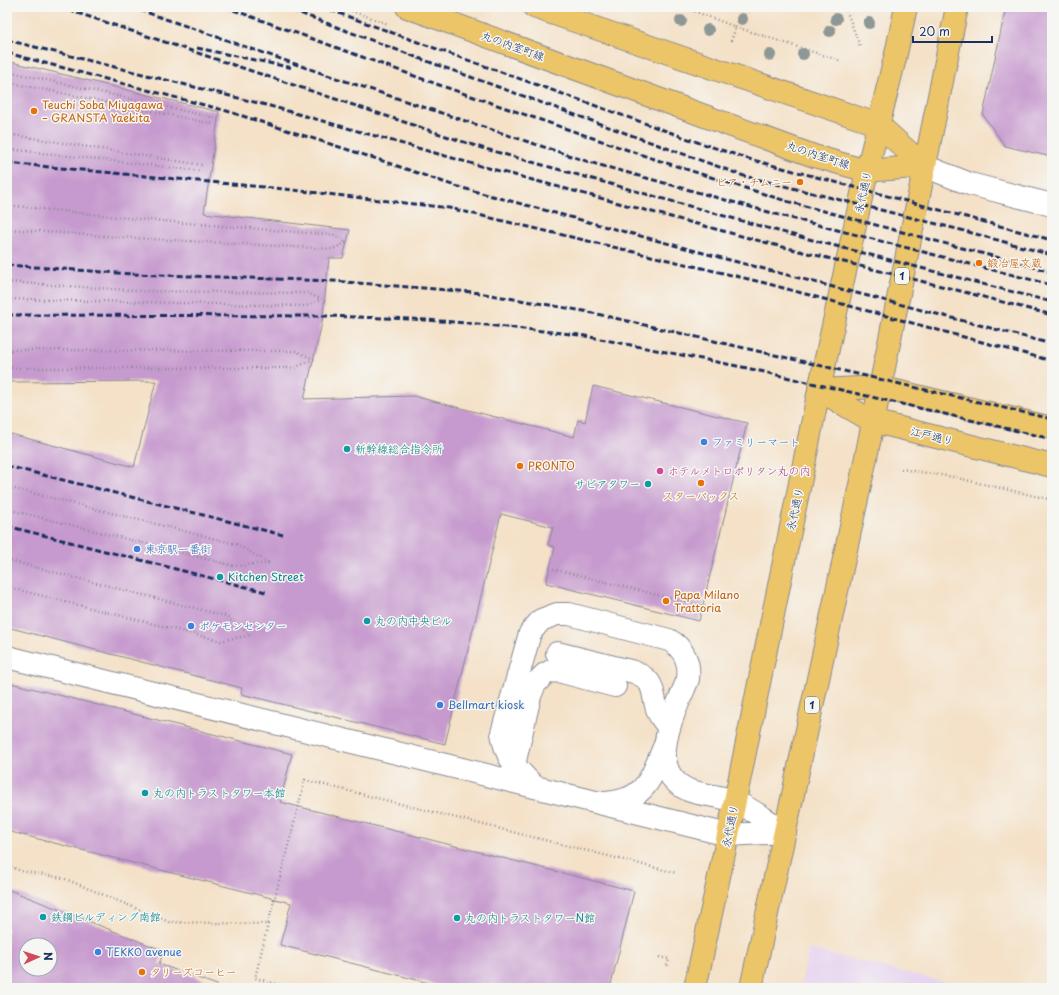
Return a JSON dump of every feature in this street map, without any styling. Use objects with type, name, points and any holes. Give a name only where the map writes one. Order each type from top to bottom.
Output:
[{"type":"main road","name":"丸の内室町線","points":[[406,7],[814,156],[867,170],[924,166]]},
{"type":"main road","points":[[534,7],[879,125],[924,166]]},
{"type":"main road","name":"永代通り","points":[[695,988],[728,835],[819,390],[867,170],[896,54],[906,7]]},
{"type":"main road","name":"1","points":[[751,988],[872,421],[957,7]]},
{"type":"main road","points":[[819,390],[879,387],[1052,428]]},
{"type":"main road","name":"江戸通り","points":[[819,390],[872,421],[1052,466]]},
{"type":"street","points":[[924,166],[970,184],[1052,206]]},
{"type":"street","points":[[535,787],[514,765],[504,748],[502,733],[528,638],[537,624],[541,620],[552,616],[568,614],[669,640],[674,643],[685,656],[688,674],[667,737],[650,780],[640,792],[618,802],[603,804]]},
{"type":"street","points":[[558,653],[634,672],[645,678],[652,688],[658,713],[667,737],[666,768],[672,778],[678,784],[689,790],[734,801],[785,832]]},
{"type":"street","points":[[7,657],[728,835],[785,832]]},
{"type":"street","points":[[514,765],[530,696],[535,684],[545,674],[552,671],[562,672],[615,686]]},
{"type":"path","points":[[683,7],[841,61]]},
{"type":"path","points":[[845,7],[860,46]]},
{"type":"path","points":[[731,41],[736,26]]},
{"type":"path","points":[[7,71],[215,118]]},
{"type":"path","points":[[7,82],[214,124]]},
{"type":"path","points":[[7,134],[202,165]]},
{"type":"path","points":[[7,149],[201,171]]},
{"type":"path","points":[[7,205],[137,220],[334,235],[347,243],[332,249],[133,238],[7,229]]},
{"type":"path","points":[[7,282],[144,291],[307,293],[322,299],[306,306],[7,299]]},
{"type":"path","points":[[7,350],[295,351],[314,359],[294,368],[7,368]]},
{"type":"path","points":[[901,469],[954,477],[1052,500]]},
{"type":"path","points":[[7,486],[236,544],[269,563],[234,566],[7,509]]},
{"type":"path","points":[[7,560],[225,616],[251,635],[221,641],[7,587]]},
{"type":"path","points":[[549,568],[714,609]]},
{"type":"path","points":[[677,600],[680,590]]},
{"type":"path","points":[[291,988],[255,978],[305,780],[676,873]]},
{"type":"path","points":[[7,865],[21,871],[63,878],[169,922],[268,924]]},
{"type":"path","points":[[659,956],[669,958],[667,967]]},
{"type":"shaded area","points":[[809,949],[969,988],[800,988]]},
{"type":"building","points":[[1006,7],[1052,7],[1052,157],[1005,146],[983,115]]},
{"type":"building","points":[[7,61],[219,112],[204,213],[350,230],[343,258],[329,258],[322,323],[304,399],[413,396],[574,437],[578,420],[585,422],[593,386],[747,423],[699,621],[546,583],[555,547],[548,545],[553,527],[501,514],[445,744],[241,694],[242,688],[7,627],[7,433],[134,467],[156,381],[7,382]]},
{"type":"building","points":[[7,682],[292,754],[280,802],[634,891],[610,988],[449,988],[280,945],[291,903],[7,831]]},
{"type":"building","name":"鉄鋼ビルディング南館","points":[[7,889],[164,951],[159,964],[217,985],[217,988],[7,988]]},
{"type":"railway","points":[[60,7],[482,148],[778,231],[1052,302]]},
{"type":"railway","points":[[131,7],[327,75],[589,162],[783,216],[1052,285]]},
{"type":"railway","points":[[225,7],[442,86],[654,159],[786,201],[1052,272]]},
{"type":"railway","points":[[284,7],[421,59],[744,176],[961,230],[1052,255]]},
{"type":"railway","points":[[322,7],[700,143],[749,159],[1052,240]]},
{"type":"railway","points":[[7,40],[270,106],[477,165],[775,245],[1052,315]]},
{"type":"railway","points":[[197,48],[293,68]]},
{"type":"railway","points":[[7,53],[227,111],[377,159],[455,186],[722,258],[1052,344]]},
{"type":"railway","points":[[7,163],[284,189],[449,208],[765,283],[1052,361]]},
{"type":"railway","points":[[7,265],[132,274],[333,281],[473,292],[584,311],[1052,419]]},
{"type":"railway","points":[[7,315],[327,316],[412,319],[468,323],[580,335],[747,368],[1052,439]]},
{"type":"railway","points":[[7,466],[283,535]]},
{"type":"railway","points":[[7,526],[266,592]]},
{"type":"place","name":"Teuchi Soba Miyagawa – GRANSTA Yaekita","points":[[34,111]]},
{"type":"place","name":"ビア・チムニー","points":[[800,182]]},
{"type":"place","name":"鍛冶屋文蔵","points":[[979,263]]},
{"type":"place","name":"ファミリーマート","points":[[704,442]]},
{"type":"place","name":"新幹線総合指令所","points":[[347,449]]},
{"type":"place","name":"PRONTO","points":[[520,466]]},
{"type":"place","name":"ホテルメトロポリタン丸の内","points":[[660,471]]},
{"type":"place","name":"スターバックス","points":[[701,483]]},
{"type":"place","name":"サピアタワー","points":[[648,484]]},
{"type":"place","name":"東京駅一番街","points":[[137,549]]},
{"type":"place","name":"Kitchen Street","points":[[220,577]]},
{"type":"place","name":"Papa Milano Trattoria","points":[[666,601]]},
{"type":"place","name":"丸の内中央ビル","points":[[367,621]]},
{"type":"place","name":"ポケモンセンター","points":[[191,626]]},
{"type":"place","name":"Bellmart kiosk","points":[[440,705]]},
{"type":"place","name":"丸の内トラストタワー本館","points":[[145,793]]},
{"type":"place","name":"鉄鋼ビルディング南館","points":[[43,917]]},
{"type":"place","name":"丸の内トラストタワーN館","points":[[457,918]]},
{"type":"place","name":"TEKKO avenue","points":[[98,952]]},
{"type":"place","name":"タリーズコーヒー","points":[[142,972]]}]
